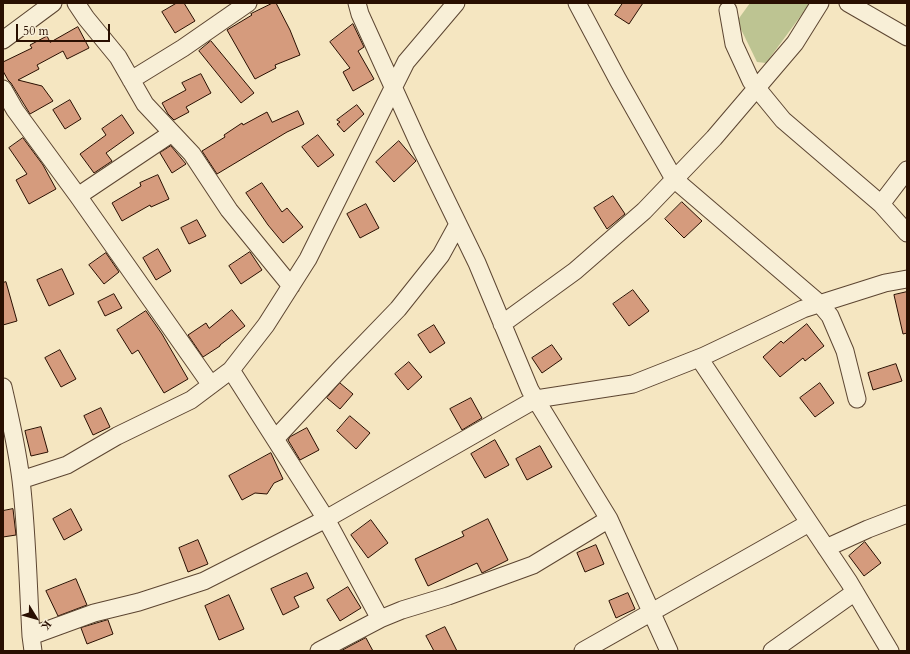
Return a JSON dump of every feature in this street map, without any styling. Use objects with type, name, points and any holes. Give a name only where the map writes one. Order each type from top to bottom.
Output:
[{"type":"street","points":[[3,40],[53,3]]},
{"type":"street","points":[[76,3],[118,58],[145,104],[192,154],[229,210],[291,286]]},
{"type":"street","points":[[131,80],[184,48],[248,3]]},
{"type":"street","points":[[357,3],[360,14],[393,87],[476,263],[530,390],[609,519],[650,613],[669,651]]},
{"type":"street","points":[[21,480],[66,465],[117,436],[191,400],[231,370],[266,325],[308,259],[406,62],[456,3]]},
{"type":"street","points":[[577,3],[618,80],[674,179],[820,304],[830,316],[845,351],[857,400]]},
{"type":"street","points":[[502,324],[575,271],[644,210],[714,138],[795,43],[820,3]]},
{"type":"street","points":[[848,3],[907,37]]},
{"type":"street","points":[[728,10],[734,44],[751,81],[756,88],[783,120],[881,204],[907,233]]},
{"type":"street","points":[[3,89],[14,110],[78,196],[211,385]]},
{"type":"street","points":[[78,196],[172,133]]},
{"type":"street","points":[[881,204],[907,170]]},
{"type":"street","points":[[275,439],[398,309],[441,254],[458,224]]},
{"type":"street","points":[[3,386],[14,434],[21,480],[32,643],[94,613],[139,602],[204,581],[326,519],[536,399],[633,384],[699,358],[803,309],[885,283],[907,279]]},
{"type":"street","points":[[699,358],[855,592],[890,651]]},
{"type":"street","points":[[231,370],[326,519],[380,619]]},
{"type":"street","points":[[826,548],[868,529],[907,514]]},
{"type":"street","points":[[319,651],[380,619],[402,610],[448,596],[532,565],[609,519]]},
{"type":"street","points":[[582,651],[809,523]]},
{"type":"street","points":[[772,651],[855,592]]},
{"type":"green space","points":[[750,3],[808,3],[808,6],[766,63],[757,62],[737,21]]},
{"type":"building","points":[[177,3],[184,3],[195,21],[175,33],[162,12]]},
{"type":"building","points":[[273,3],[276,3],[290,30],[300,55],[275,65],[276,68],[255,79],[227,30],[252,15],[251,14]]},
{"type":"building","points":[[623,3],[643,3],[629,24],[615,15]]},
{"type":"building","points":[[353,24],[364,47],[358,51],[374,79],[353,91],[343,72],[350,68],[330,42]]},
{"type":"building","points":[[78,27],[89,48],[67,59],[63,51],[37,65],[39,69],[18,80],[42,86],[53,101],[30,114],[3,71],[3,62],[32,48],[30,45],[47,36],[50,42]]},
{"type":"building","points":[[211,41],[254,93],[241,103],[199,51]]},
{"type":"building","points":[[201,74],[211,93],[186,107],[189,112],[174,120],[168,114],[162,103],[186,90],[182,83]]},
{"type":"building","points":[[70,100],[81,119],[65,129],[53,110]]},
{"type":"building","points":[[357,105],[364,114],[344,132],[337,124],[340,122],[337,120]]},
{"type":"building","points":[[298,111],[304,124],[287,132],[217,174],[202,151],[225,137],[224,135],[242,123],[243,125],[267,112],[272,122]]},
{"type":"building","points":[[122,115],[134,133],[106,153],[112,161],[94,173],[80,154],[106,135],[102,129]]},
{"type":"building","points":[[318,135],[334,155],[318,167],[302,147]]},
{"type":"building","points":[[23,138],[43,165],[56,189],[29,204],[16,180],[27,174],[9,148]]},
{"type":"building","points":[[399,141],[416,161],[394,182],[376,162]]},
{"type":"building","points":[[171,146],[186,164],[172,173],[160,153]]},
{"type":"building","points":[[158,175],[169,199],[151,207],[150,205],[122,221],[112,203],[141,186],[140,183]]},
{"type":"building","points":[[262,183],[282,212],[287,208],[303,227],[283,243],[268,225],[246,193]]},
{"type":"building","points":[[613,196],[625,214],[607,229],[594,208]]},
{"type":"building","points":[[682,202],[702,221],[684,238],[665,219]]},
{"type":"building","points":[[366,204],[379,228],[360,238],[347,214]]},
{"type":"building","points":[[197,220],[206,236],[189,244],[181,228]]},
{"type":"building","points":[[158,249],[171,271],[156,280],[143,258]]},
{"type":"building","points":[[250,252],[262,270],[241,284],[229,266]]},
{"type":"building","points":[[106,253],[119,272],[104,284],[89,265]]},
{"type":"building","points":[[62,269],[74,294],[49,306],[37,280]]},
{"type":"building","points":[[6,282],[17,321],[3,325],[3,283]]},
{"type":"building","points":[[633,290],[649,311],[629,326],[613,304]]},
{"type":"building","points":[[907,292],[907,333],[903,334],[894,295]]},
{"type":"building","points":[[114,294],[122,308],[105,316],[98,302]]},
{"type":"building","points":[[232,310],[245,326],[220,346],[203,357],[188,335],[206,323],[209,328]]},
{"type":"building","points":[[146,311],[162,334],[188,379],[164,393],[138,350],[132,354],[117,330]]},
{"type":"building","points":[[807,324],[824,346],[805,361],[803,358],[780,377],[763,357],[781,341],[783,343]]},
{"type":"building","points":[[434,325],[445,343],[430,353],[418,335]]},
{"type":"building","points":[[552,345],[562,359],[542,373],[532,358]]},
{"type":"building","points":[[60,350],[76,379],[61,387],[45,358]]},
{"type":"building","points":[[409,362],[422,377],[408,390],[395,374]]},
{"type":"building","points":[[896,364],[902,381],[873,390],[868,373]]},
{"type":"building","points":[[340,383],[353,394],[340,409],[327,398]]},
{"type":"building","points":[[820,383],[834,403],[815,417],[800,398]]},
{"type":"building","points":[[471,398],[482,418],[462,430],[450,409]]},
{"type":"building","points":[[101,408],[110,427],[93,435],[84,416]]},
{"type":"building","points":[[350,416],[370,433],[356,449],[337,431]]},
{"type":"building","points":[[41,427],[48,452],[31,456],[25,431]]},
{"type":"building","points":[[307,428],[319,450],[300,460],[288,440],[290,437]]},
{"type":"building","points":[[495,440],[509,465],[485,478],[471,454]]},
{"type":"building","points":[[540,446],[552,467],[527,480],[516,459]]},
{"type":"building","points":[[271,453],[283,479],[274,483],[267,494],[255,493],[242,500],[229,476]]},
{"type":"building","points":[[13,509],[16,535],[3,537],[3,511]]},
{"type":"building","points":[[71,509],[82,530],[64,540],[53,519]]},
{"type":"building","points":[[488,519],[508,560],[482,573],[477,563],[428,586],[415,559],[464,536],[462,532]]},
{"type":"building","points":[[371,520],[388,543],[368,558],[351,535]]},
{"type":"building","points":[[198,540],[208,564],[188,572],[179,548]]},
{"type":"building","points":[[865,542],[881,563],[864,576],[849,556]]},
{"type":"building","points":[[596,545],[604,564],[585,572],[577,553]]},
{"type":"building","points":[[307,573],[314,588],[294,597],[299,607],[283,615],[271,589]]},
{"type":"building","points":[[76,579],[87,605],[58,616],[46,591]]},
{"type":"building","points":[[348,587],[361,608],[340,621],[327,600]]},
{"type":"building","points":[[628,593],[635,609],[616,618],[609,601]]},
{"type":"building","points":[[229,595],[244,629],[219,640],[205,606]]},
{"type":"building","points":[[108,620],[113,634],[87,644],[81,628]]},
{"type":"building","points":[[445,627],[457,651],[434,651],[426,636]]},
{"type":"building","points":[[366,638],[373,651],[341,651]]}]
